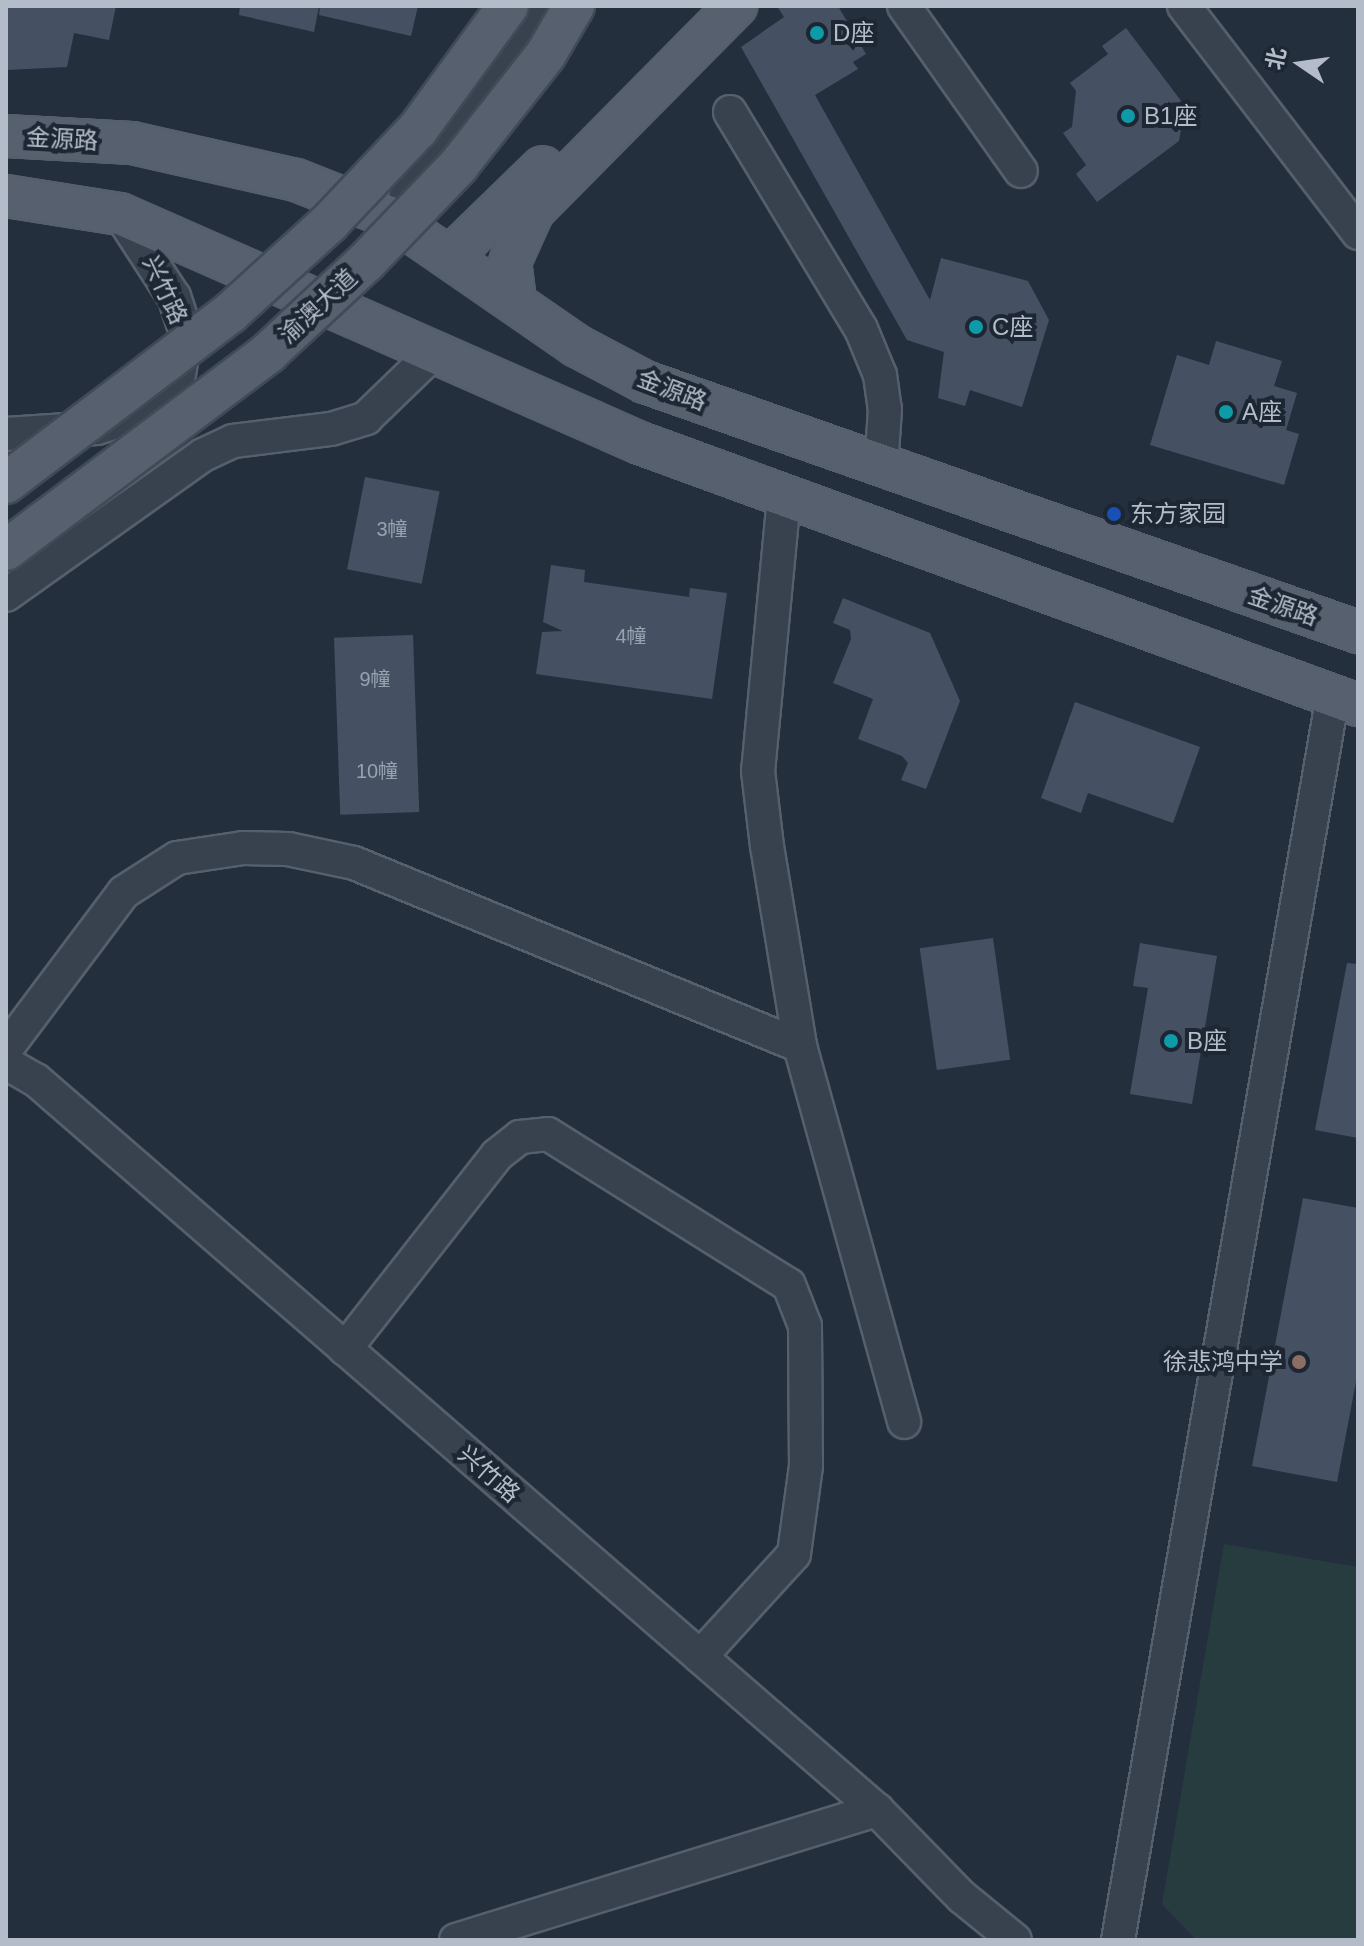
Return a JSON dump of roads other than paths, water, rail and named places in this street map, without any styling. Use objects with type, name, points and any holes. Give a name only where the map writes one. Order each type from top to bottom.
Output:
[{"type":"main road","points":[[6,483],[230,313],[329,223],[418,129],[508,6]]},
{"type":"main road","name":"渝澳大道","points":[[6,550],[268,353],[366,262],[458,166],[546,54],[574,6]]},
{"type":"main road","points":[[450,257],[726,7]]},
{"type":"main road","points":[[515,301],[510,262],[533,211],[726,7]]},
{"type":"main road","name":"金源路","points":[[6,136],[132,143],[296,180],[390,217],[577,346],[689,398],[881,467],[1357,627]]},
{"type":"main road","points":[[6,196],[120,214],[640,443],[1346,700]]},
{"type":"main road","points":[[640,443],[627,425],[632,402],[653,394],[689,398]]},
{"type":"street","points":[[390,217],[500,76],[542,6]]},
{"type":"street","points":[[904,6],[1021,171]]},
{"type":"street","points":[[1184,6],[1358,233]]},
{"type":"street","points":[[730,112],[861,329],[885,409],[881,467]]},
{"type":"street","name":"兴竹路","points":[[6,434],[97,428],[129,418],[157,400],[179,374],[186,333],[174,297],[120,214]]},
{"type":"street","points":[[6,595],[203,455],[233,441],[331,429],[366,418],[434,352]]},
{"type":"street","points":[[784,497],[758,771],[800,1046],[904,1422]]},
{"type":"street","points":[[1118,1940],[1346,700]]},
{"type":"street","points":[[6,1049],[124,892],[177,858],[243,848],[288,849],[354,863],[800,1046]]},
{"type":"street","name":"兴竹路","points":[[6,1063],[36,1080],[877,1810],[962,1897],[1015,1940]]},
{"type":"street","points":[[345,1349],[497,1155],[520,1137],[548,1134],[789,1285],[805,1326],[806,1466],[794,1554],[700,1657]]},
{"type":"street","points":[[456,1940],[877,1810]]},
{"type":"street","name":"兴竹路","points":[[962,1897],[1034,1940]]},
{"type":"place","name":"D座","points":[[817,33]]},
{"type":"place","name":"B1座","points":[[1128,116]]},
{"type":"place","name":"C座","points":[[976,327]]},
{"type":"place","name":"A座","points":[[1226,412]]},
{"type":"place","name":"东方家园","points":[[1114,514]]},
{"type":"place","name":"B座","points":[[1171,1041]]},
{"type":"place","name":"徐悲鸿中学","points":[[1299,1362]]}]
